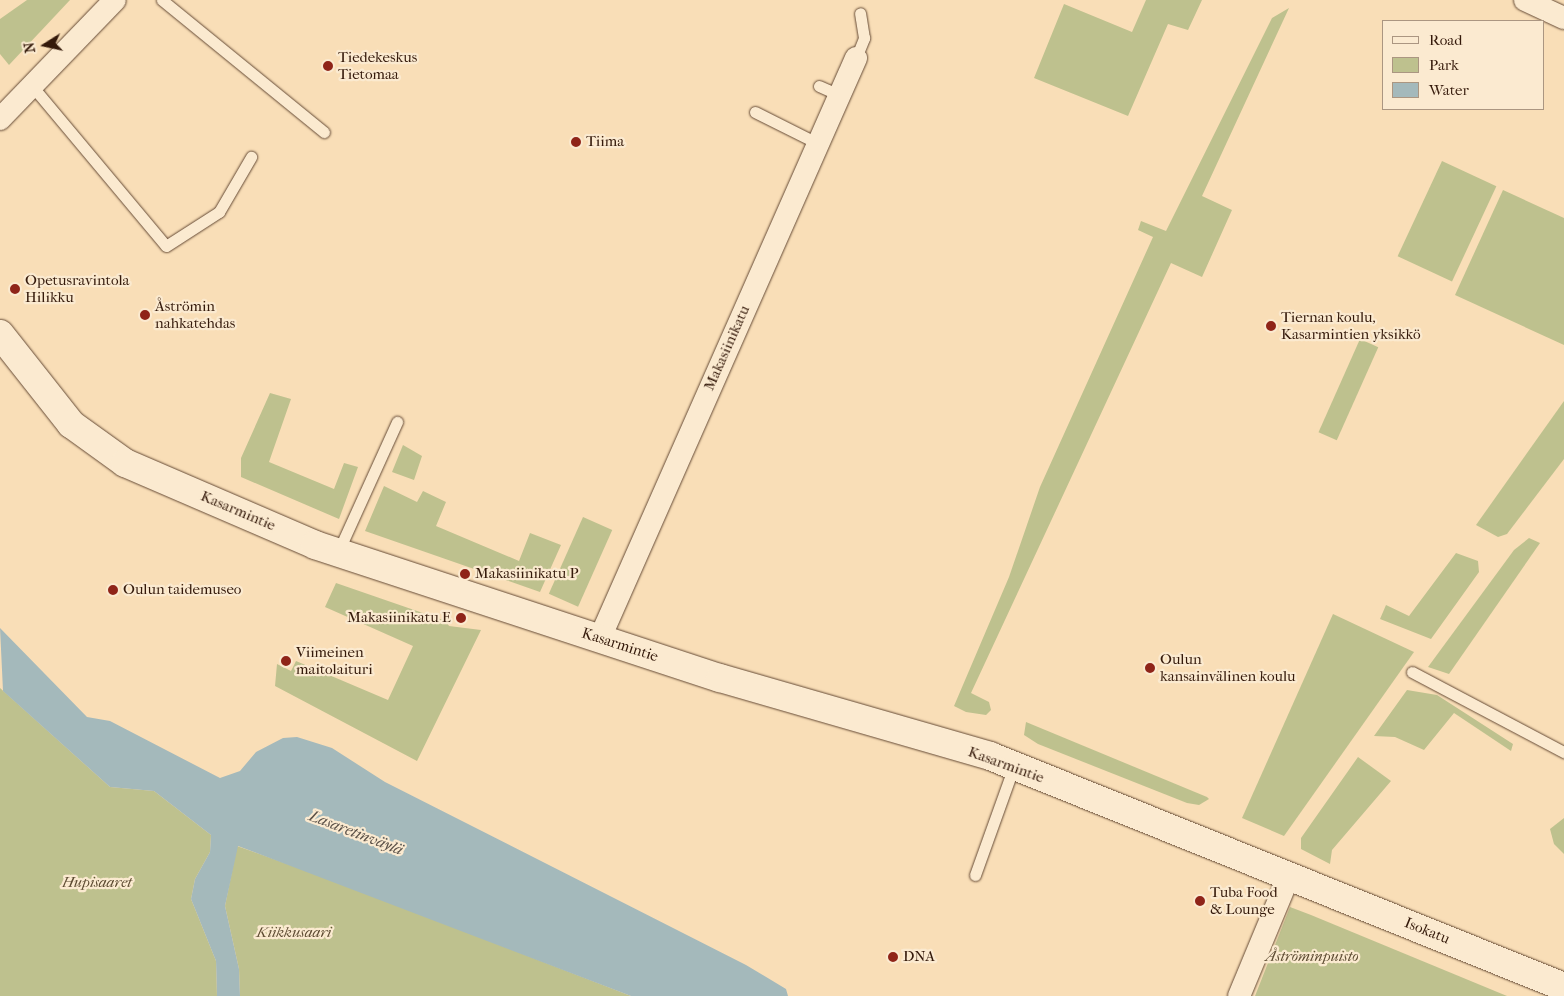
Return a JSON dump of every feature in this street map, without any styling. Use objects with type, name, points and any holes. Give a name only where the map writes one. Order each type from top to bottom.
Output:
[{"type":"street","points":[[0,119],[115,0]]},
{"type":"street","points":[[1525,0],[1564,18]]},
{"type":"street","name":"Makasiinikatu","points":[[600,638],[856,58]]},
{"type":"street","name":"Kasarmintie","points":[[0,334],[71,424],[125,463],[338,554],[600,638],[1014,766],[1289,876]]},
{"type":"street","points":[[1239,996],[1289,876]]},
{"type":"street","name":"Isokatu","points":[[1289,876],[1564,987]]},
{"type":"lane","points":[[162,0],[324,132]]},
{"type":"lane","points":[[856,58],[864,38],[860,13]]},
{"type":"lane","points":[[819,86],[839,95]]},
{"type":"lane","points":[[33,87],[166,246],[218,212],[251,157]]},
{"type":"lane","points":[[755,112],[817,143]]},
{"type":"lane","points":[[338,554],[397,422]]},
{"type":"lane","points":[[1412,672],[1564,752]]},
{"type":"lane","points":[[975,874],[1014,766]]},
{"type":"green space","points":[[27,0],[70,0],[9,65],[0,54],[0,19]]},
{"type":"green space","points":[[1146,0],[1202,0],[1188,30],[1168,24],[1128,116],[1034,78],[1064,4],[1132,32]]},
{"type":"green space","points":[[1289,8],[1202,196],[1232,210],[1202,277],[1171,263],[971,693],[989,702],[991,710],[986,715],[966,712],[954,706],[1009,577],[1040,487],[1153,237],[1138,230],[1141,221],[1166,231],[1272,18]]},
{"type":"green space","points":[[1442,161],[1496,186],[1452,282],[1398,256]]},
{"type":"green space","points":[[1503,190],[1564,218],[1564,345],[1455,295]]},
{"type":"green space","points":[[1360,339],[1378,347],[1337,440],[1319,432]]},
{"type":"green space","points":[[270,393],[291,399],[269,462],[334,489],[344,463],[358,467],[339,519],[241,477],[241,458]]},
{"type":"green space","points":[[1564,401],[1564,459],[1507,534],[1498,537],[1476,525]]},
{"type":"green space","points":[[403,445],[422,456],[414,480],[392,472]]},
{"type":"green space","points":[[384,486],[417,502],[423,491],[446,502],[436,526],[519,561],[530,533],[561,545],[540,592],[365,531]]},
{"type":"green space","points":[[583,517],[612,530],[578,607],[549,594]]},
{"type":"green space","points":[[1529,538],[1540,543],[1449,674],[1428,667],[1514,550]]},
{"type":"green space","points":[[1456,553],[1478,561],[1479,572],[1431,639],[1380,619],[1386,605],[1409,616]]},
{"type":"green space","points":[[336,583],[446,621],[449,626],[481,630],[417,761],[275,686],[277,664],[291,671],[296,661],[388,700],[413,646],[325,607]]},
{"type":"green space","points":[[1333,614],[1414,652],[1284,836],[1242,818]]},
{"type":"green space","name":"Hupisaaret","points":[[0,688],[110,787],[154,791],[211,835],[210,852],[195,879],[191,899],[216,961],[217,996],[0,996]]},
{"type":"green space","points":[[1407,690],[1437,695],[1513,744],[1511,751],[1454,713],[1424,750],[1395,737],[1374,736]]},
{"type":"green space","points":[[1026,722],[1209,799],[1199,805],[1187,803],[1038,744],[1024,735]]},
{"type":"green space","points":[[1358,757],[1391,781],[1332,850],[1330,864],[1301,849],[1301,838]]},
{"type":"green space","points":[[1564,818],[1564,854],[1554,844],[1550,829]]},
{"type":"green space","name":"Kiikkusaari","points":[[237,846],[329,879],[631,996],[240,996],[239,969],[225,906]]},
{"type":"green space","name":"Åströminpuisto","points":[[1290,907],[1311,915],[1507,996],[1255,996]]},
{"type":"water","name":"Lasaretinväylä","points":[[0,628],[87,717],[110,721],[220,778],[240,771],[256,752],[283,738],[297,737],[332,748],[385,782],[746,965],[786,989],[788,996],[631,996],[238,846],[225,906],[239,969],[240,996],[217,996],[216,961],[191,899],[195,879],[210,852],[211,835],[154,791],[110,787],[3,691]]},
{"type":"place","name":"Tiedekeskus Tietomaa","points":[[328,66]]},
{"type":"place","name":"Tiima","points":[[576,142]]},
{"type":"place","name":"Opetusravintola Hilikku","points":[[15,289]]},
{"type":"place","name":"Åströmin nahkatehdas","points":[[145,315]]},
{"type":"place","name":"Tiernan koulu, Kasarmintien yksikkö","points":[[1271,326]]},
{"type":"place","name":"Makasiinikatu P","points":[[465,574]]},
{"type":"place","name":"Oulun taidemuseo","points":[[113,590]]},
{"type":"place","name":"Makasiinikatu E","points":[[461,618]]},
{"type":"place","name":"Viimeinen maitolaituri","points":[[286,661]]},
{"type":"place","name":"Oulun kansainvälinen koulu","points":[[1150,668]]},
{"type":"place","name":"Tuba Food & Lounge","points":[[1200,901]]},
{"type":"place","name":"DNA","points":[[893,957]]}]
